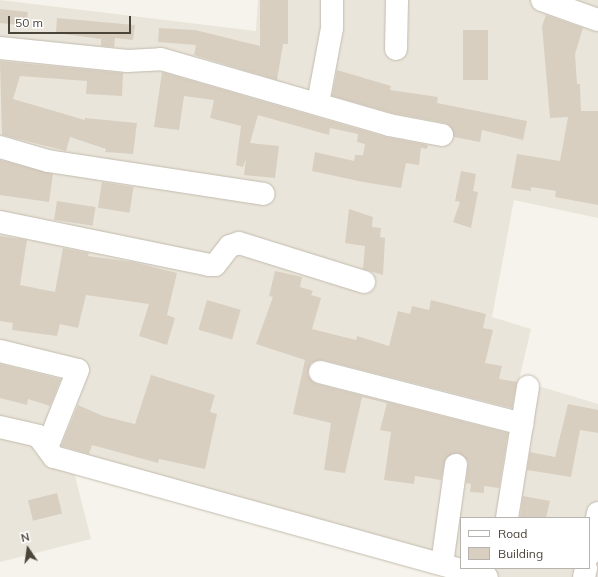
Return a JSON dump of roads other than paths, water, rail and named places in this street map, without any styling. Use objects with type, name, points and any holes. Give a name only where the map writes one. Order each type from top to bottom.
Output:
[{"type":"street","points":[[318,103],[332,28],[332,0]]},
{"type":"street","points":[[396,49],[397,0]]},
{"type":"street","points":[[542,0],[598,20]]},
{"type":"street","points":[[0,48],[127,61],[161,59],[318,103],[389,125],[442,135]]},
{"type":"street","points":[[0,147],[48,161],[263,194]]},
{"type":"street","points":[[0,222],[209,265],[215,265],[230,246],[239,243],[364,282]]},
{"type":"street","points":[[0,351],[78,370],[48,445],[48,451],[54,457],[487,577]]},
{"type":"street","points":[[320,372],[522,424]]},
{"type":"street","points":[[507,517],[528,387]]},
{"type":"street","points":[[0,427],[38,436],[48,445]]},
{"type":"street","points":[[442,564],[456,465]]},
{"type":"street","points":[[590,550],[598,513]]}]
